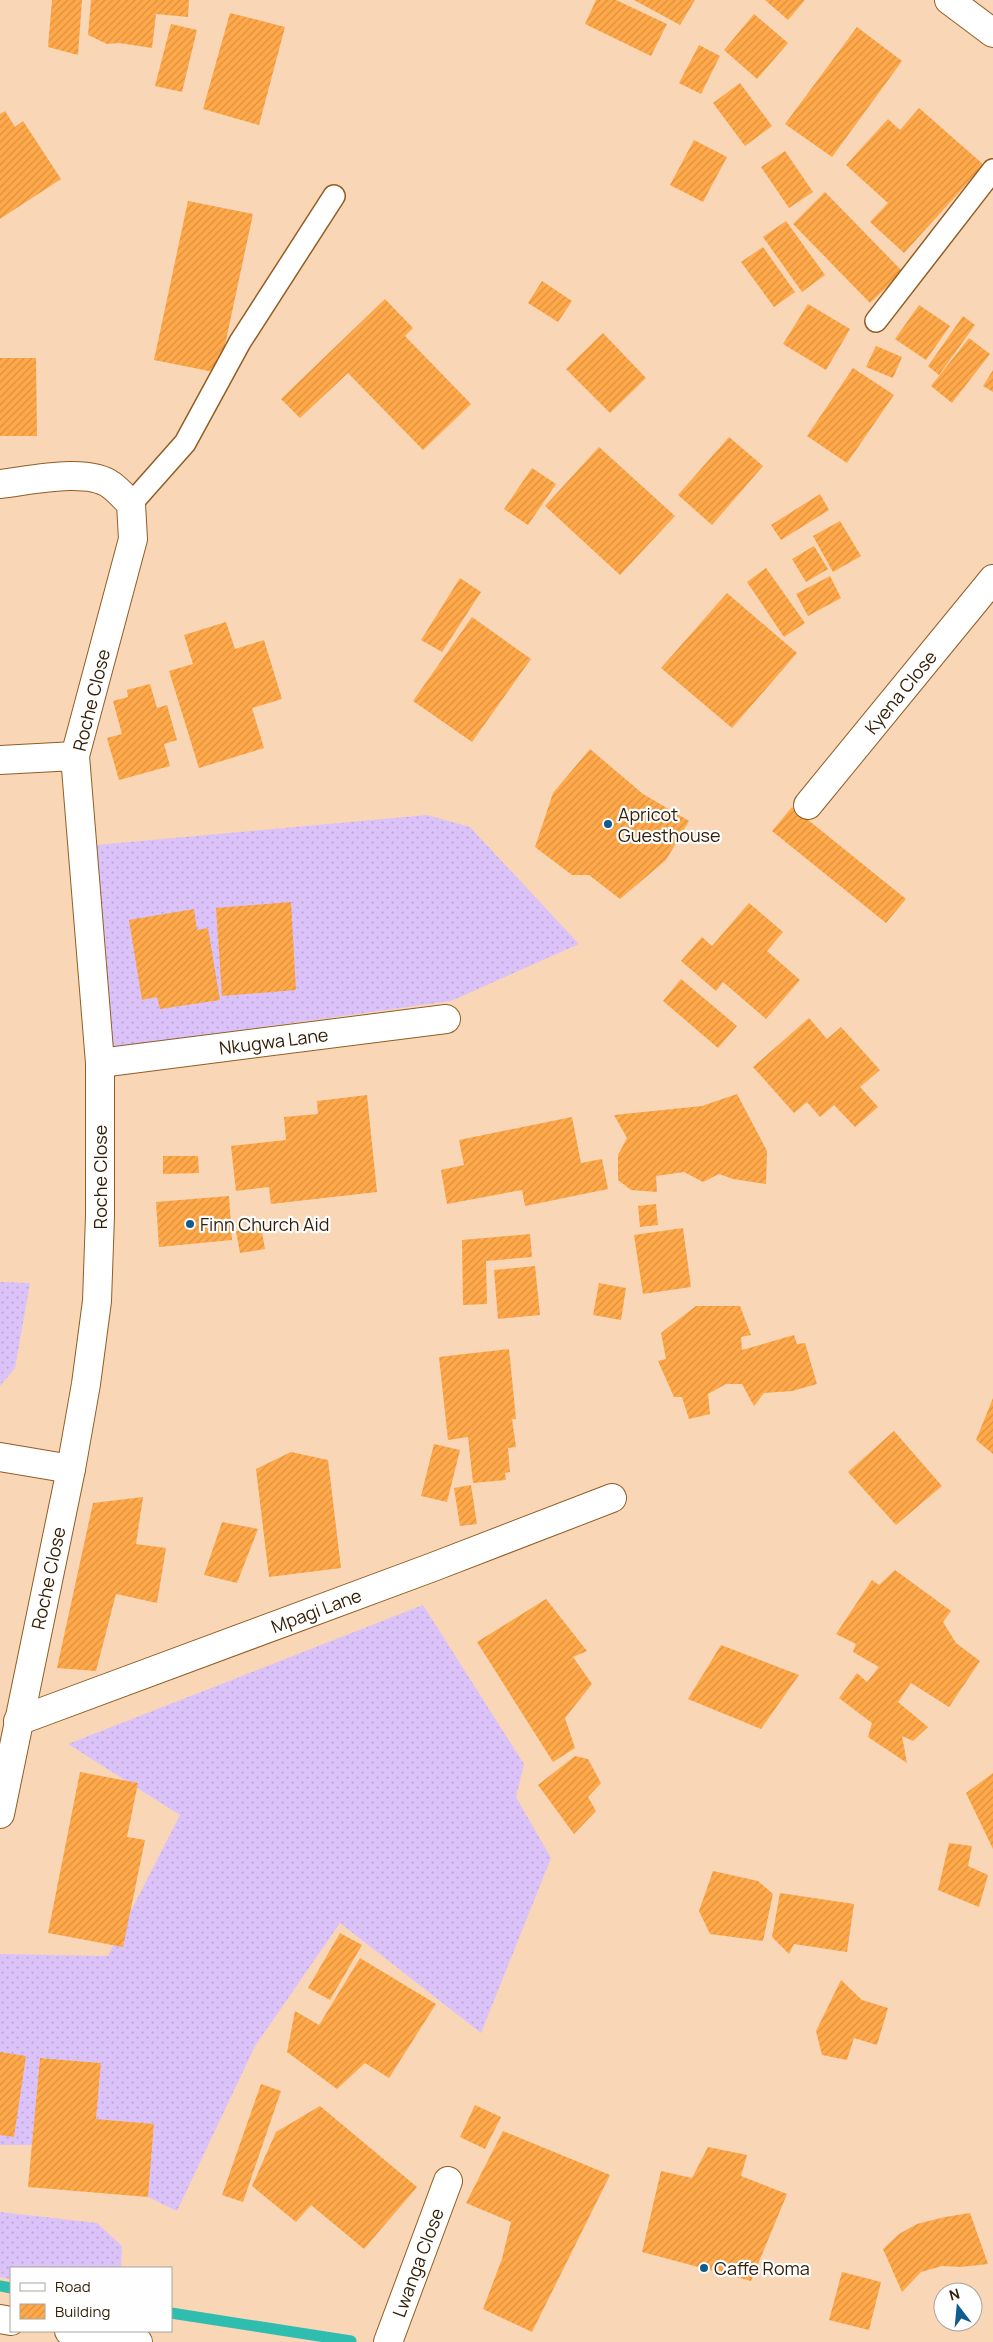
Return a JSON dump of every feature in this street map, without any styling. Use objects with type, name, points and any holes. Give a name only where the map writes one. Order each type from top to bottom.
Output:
[{"type":"street","points":[[949,0],[993,33]]},
{"type":"street","points":[[0,484],[65,477],[90,478],[110,484],[131,504]]},
{"type":"street","name":"Roche Close","points":[[0,1814],[71,1469],[86,1384],[97,1301],[100,1216],[100,1063],[76,756],[133,539],[131,504]]},
{"type":"street","name":"Kyena Close","points":[[808,805],[993,578]]},
{"type":"street","points":[[0,760],[76,756]]},
{"type":"street","name":"Nkugwa Lane","points":[[100,1063],[446,1020]]},
{"type":"street","points":[[0,1457],[71,1469]]},
{"type":"street","name":"Mpagi Lane","points":[[18,1721],[432,1568],[612,1498]]},
{"type":"street","name":"Lwanga Close","points":[[388,2342],[448,2182]]},
{"type":"street","points":[[76,2332],[138,2342]]},
{"type":"lane","points":[[876,321],[993,170]]},
{"type":"lane","points":[[131,504],[185,443],[240,342],[334,196]]},
{"type":"shaded area","points":[[427,815],[470,827],[579,944],[451,1001],[112,1048],[96,845]]},
{"type":"shaded area","points":[[0,1282],[30,1283],[15,1368],[0,1386]]},
{"type":"shaded area","points":[[423,1605],[524,1764],[516,1797],[551,1858],[481,2033],[340,1923],[255,2046],[177,2211],[148,2197],[154,2124],[96,2119],[101,2063],[40,2058],[32,2145],[0,2145],[0,1954],[108,1956],[180,1815],[68,1744]]},
{"type":"shaded area","points":[[0,2212],[97,2223],[122,2246],[121,2267],[10,2267],[10,2279],[0,2277]]},
{"type":"building","points":[[52,0],[82,0],[78,55],[48,47]]},
{"type":"building","points":[[91,0],[189,0],[188,17],[156,14],[152,48],[119,43],[107,44],[88,35]]},
{"type":"building","points":[[596,0],[616,0],[667,24],[651,56],[585,24]]},
{"type":"building","points":[[634,0],[695,0],[680,25]]},
{"type":"building","points":[[765,0],[805,0],[788,20]]},
{"type":"building","points":[[230,13],[285,27],[259,125],[203,109]]},
{"type":"building","points":[[754,14],[788,43],[757,79],[724,50]]},
{"type":"building","points":[[171,24],[197,30],[182,92],[155,86]]},
{"type":"building","points":[[857,27],[902,61],[832,157],[785,124]]},
{"type":"building","points":[[699,45],[720,56],[701,94],[679,83]]},
{"type":"building","points":[[740,83],[772,126],[745,146],[713,103]]},
{"type":"building","points":[[919,108],[984,165],[904,253],[870,222],[888,203],[846,165],[888,119],[900,130]]},
{"type":"building","points":[[5,111],[15,127],[23,121],[61,179],[0,219],[0,114]]},
{"type":"building","points":[[694,140],[727,157],[703,202],[670,185]]},
{"type":"building","points":[[785,151],[813,192],[789,208],[761,167]]},
{"type":"building","points":[[825,192],[903,272],[870,303],[793,224]]},
{"type":"building","points":[[188,201],[253,214],[219,373],[154,360]]},
{"type":"building","points":[[786,221],[825,275],[802,292],[763,237]]},
{"type":"building","points":[[763,247],[795,292],[774,307],[741,262]]},
{"type":"building","points":[[542,281],[572,301],[558,322],[528,303]]},
{"type":"building","points":[[385,299],[413,328],[405,336],[471,404],[423,450],[348,373],[300,418],[281,399]]},
{"type":"building","points":[[808,304],[850,329],[826,370],[783,344]]},
{"type":"building","points":[[919,305],[950,326],[926,360],[895,339]]},
{"type":"building","points":[[963,316],[975,325],[939,375],[928,366]]},
{"type":"building","points":[[603,333],[646,378],[610,413],[566,369]]},
{"type":"building","points":[[969,338],[990,354],[952,403],[931,386]]},
{"type":"building","points":[[876,346],[902,357],[893,378],[866,367]]},
{"type":"building","points":[[0,358],[36,358],[37,436],[0,436]]},
{"type":"building","points":[[853,368],[894,395],[847,463],[807,436]]},
{"type":"building","points":[[993,370],[993,392],[983,386]]},
{"type":"building","points":[[729,437],[763,466],[712,525],[678,495]]},
{"type":"building","points":[[599,447],[675,516],[620,575],[545,506]]},
{"type":"building","points":[[532,468],[556,484],[528,525],[504,509]]},
{"type":"building","points":[[820,494],[829,510],[781,540],[771,525]]},
{"type":"building","points":[[840,521],[861,556],[833,572],[813,536]]},
{"type":"building","points":[[814,546],[828,569],[806,582],[792,559]]},
{"type":"building","points":[[766,568],[805,623],[784,637],[747,582]]},
{"type":"building","points":[[830,576],[841,598],[808,616],[796,594]]},
{"type":"building","points":[[460,578],[481,592],[442,652],[421,640]]},
{"type":"building","points":[[727,593],[797,653],[732,728],[661,668]]},
{"type":"building","points":[[472,617],[531,659],[472,742],[413,701]]},
{"type":"building","points":[[226,622],[235,649],[264,640],[282,699],[252,708],[264,748],[199,768],[169,671],[193,664],[184,635]]},
{"type":"building","points":[[150,684],[157,708],[167,705],[177,740],[164,744],[170,766],[119,780],[107,738],[122,734],[113,701],[128,697],[127,690]]},
{"type":"building","points":[[590,749],[643,794],[689,821],[666,860],[620,899],[589,875],[572,875],[535,847],[553,793]]},
{"type":"building","points":[[792,807],[906,899],[886,923],[772,831]]},
{"type":"building","points":[[291,902],[296,990],[222,996],[216,908]]},
{"type":"building","points":[[749,903],[783,932],[767,951],[800,980],[766,1019],[723,982],[716,991],[681,961],[702,937],[712,946]]},
{"type":"building","points":[[194,909],[197,930],[208,928],[220,1000],[160,1009],[157,997],[142,1000],[129,920]]},
{"type":"building","points":[[681,979],[737,1026],[718,1048],[663,1001]]},
{"type":"building","points":[[809,1018],[827,1039],[841,1027],[880,1070],[860,1087],[878,1107],[855,1127],[834,1105],[820,1117],[807,1102],[794,1113],[753,1067]]},
{"type":"building","points":[[737,1094],[767,1151],[766,1184],[733,1179],[719,1174],[703,1182],[684,1172],[656,1176],[657,1192],[631,1190],[618,1180],[618,1155],[627,1138],[614,1115],[702,1106]]},
{"type":"building","points":[[367,1095],[377,1192],[271,1204],[269,1187],[236,1191],[231,1146],[286,1140],[284,1117],[318,1114],[317,1101]]},
{"type":"building","points":[[572,1117],[581,1163],[602,1159],[608,1189],[525,1206],[522,1190],[447,1204],[441,1170],[464,1165],[459,1140]]},
{"type":"building","points":[[163,1156],[198,1156],[199,1173],[163,1174]]},
{"type":"building","points":[[229,1196],[232,1240],[159,1247],[156,1202]]},
{"type":"building","points":[[656,1204],[658,1225],[640,1227],[638,1206]]},
{"type":"building","points":[[261,1227],[265,1249],[240,1253],[236,1231]]},
{"type":"building","points":[[683,1228],[691,1287],[643,1294],[634,1235]]},
{"type":"building","points":[[530,1234],[532,1257],[486,1261],[487,1304],[463,1305],[462,1240]]},
{"type":"building","points":[[535,1266],[540,1315],[498,1319],[494,1270]]},
{"type":"building","points":[[599,1283],[626,1288],[621,1320],[593,1315]]},
{"type":"building","points":[[696,1306],[740,1306],[751,1335],[741,1337],[742,1350],[794,1335],[797,1344],[805,1343],[817,1384],[792,1391],[764,1393],[754,1406],[742,1384],[726,1384],[708,1394],[710,1414],[689,1419],[682,1397],[674,1397],[658,1361],[666,1359],[661,1333]]},
{"type":"building","points":[[509,1349],[516,1419],[512,1419],[516,1447],[508,1448],[510,1472],[505,1473],[506,1480],[473,1483],[468,1437],[448,1440],[439,1357]]},
{"type":"building","points":[[993,1398],[993,1454],[976,1440]]},
{"type":"building","points":[[894,1431],[942,1486],[896,1525],[848,1472]]},
{"type":"building","points":[[434,1444],[460,1450],[447,1502],[421,1496]]},
{"type":"building","points":[[291,1452],[328,1460],[341,1568],[269,1577],[256,1469]]},
{"type":"building","points":[[471,1485],[477,1524],[460,1526],[454,1488]]},
{"type":"building","points":[[143,1497],[136,1544],[166,1548],[157,1603],[116,1594],[96,1671],[57,1668],[93,1503]]},
{"type":"building","points":[[222,1522],[258,1529],[237,1583],[204,1575]]},
{"type":"building","points":[[895,1570],[951,1611],[943,1622],[956,1643],[980,1661],[949,1707],[911,1683],[898,1702],[928,1727],[913,1741],[902,1736],[907,1763],[868,1737],[872,1723],[839,1698],[857,1673],[867,1682],[879,1667],[853,1652],[856,1644],[836,1634],[872,1580],[879,1585]]},
{"type":"building","points":[[546,1599],[587,1651],[573,1657],[592,1684],[565,1718],[575,1748],[553,1762],[477,1642]]},
{"type":"building","points":[[721,1645],[799,1675],[761,1729],[688,1699]]},
{"type":"building","points":[[575,1756],[588,1759],[601,1783],[588,1797],[596,1811],[574,1834],[538,1785]]},
{"type":"building","points":[[80,1772],[138,1783],[127,1837],[145,1840],[123,1947],[48,1933]]},
{"type":"building","points":[[993,1773],[993,1849],[966,1793]]},
{"type":"building","points":[[949,1843],[972,1846],[968,1866],[988,1875],[979,1907],[938,1890]]},
{"type":"building","points":[[713,1871],[758,1881],[773,1894],[763,1941],[710,1934],[699,1911]]},
{"type":"building","points":[[780,1893],[854,1904],[847,1952],[794,1944],[789,1954],[772,1937]]},
{"type":"building","points":[[340,1933],[362,1945],[330,2000],[308,1988]]},
{"type":"building","points":[[360,1958],[436,2004],[389,2078],[365,2063],[337,2089],[287,2052],[295,2011],[319,2025]]},
{"type":"building","points":[[841,1980],[862,2000],[888,2008],[877,2045],[854,2038],[847,2060],[822,2055],[816,2031]]},
{"type":"building","points":[[0,2052],[26,2056],[14,2137],[0,2135]]},
{"type":"building","points":[[40,2058],[101,2063],[96,2119],[154,2124],[148,2197],[28,2187]]},
{"type":"building","points":[[261,2084],[281,2091],[243,2202],[222,2195]]},
{"type":"building","points":[[475,2105],[501,2117],[485,2149],[460,2137]]},
{"type":"building","points":[[320,2106],[417,2187],[364,2249],[311,2205],[296,2222],[252,2186],[276,2132]]},
{"type":"building","points":[[503,2131],[610,2175],[532,2332],[483,2309],[502,2259],[511,2222],[466,2203]]},
{"type":"building","points":[[708,2147],[747,2155],[741,2176],[787,2194],[751,2281],[642,2252],[661,2171],[692,2178]]},
{"type":"building","points":[[970,2213],[988,2264],[961,2267],[942,2266],[921,2272],[902,2292],[883,2249],[899,2234],[917,2224]]},
{"type":"building","points":[[842,2272],[881,2282],[869,2330],[829,2320]]},
{"type":"waterway","points":[[0,2286],[10,2288]]},
{"type":"waterway","points":[[172,2313],[351,2341]]},
{"type":"place","name":"Apricot Guesthouse","points":[[608,824]]},
{"type":"place","name":"Finn Church Aid","points":[[190,1224]]},
{"type":"place","name":"Caffe Roma","points":[[704,2268]]}]
